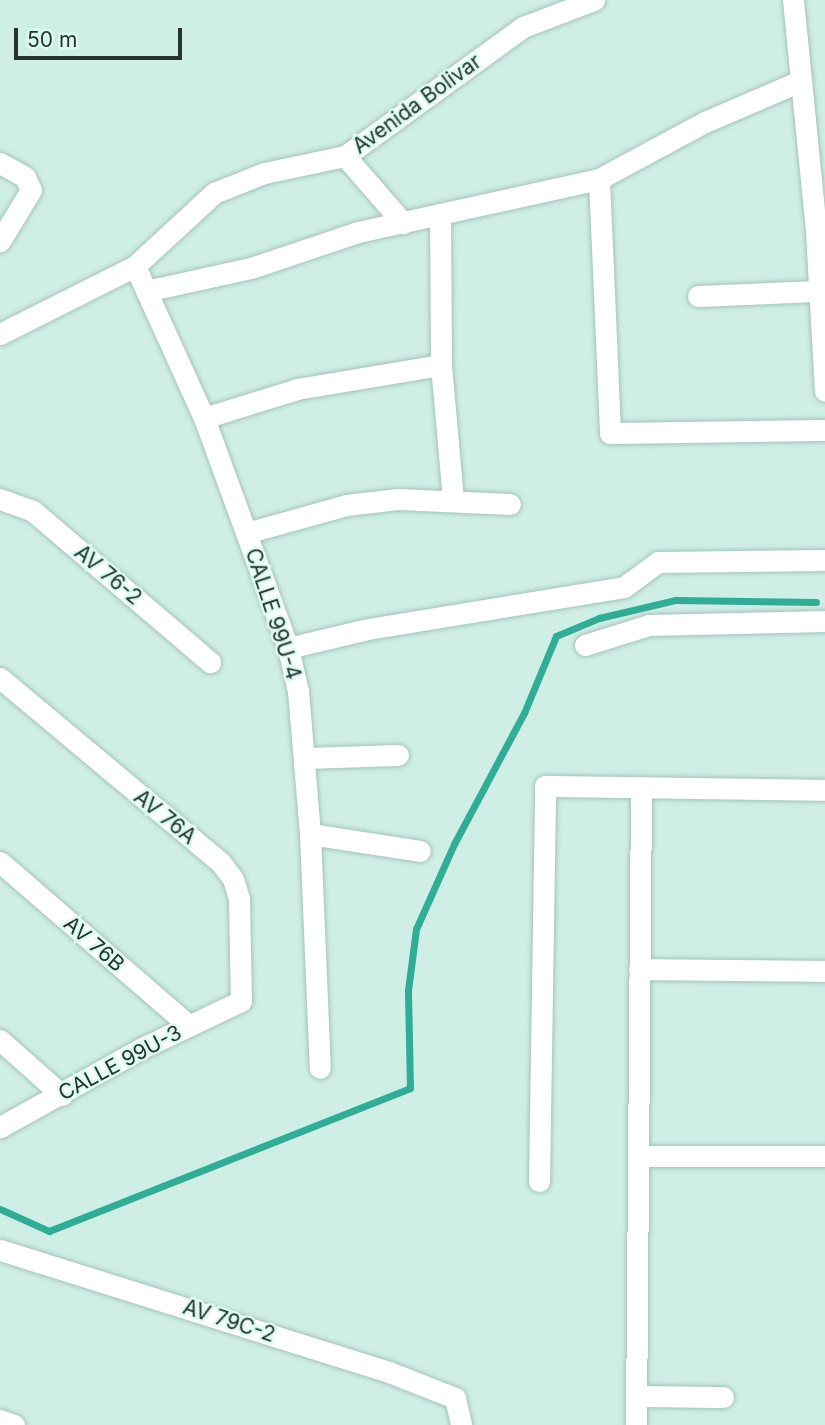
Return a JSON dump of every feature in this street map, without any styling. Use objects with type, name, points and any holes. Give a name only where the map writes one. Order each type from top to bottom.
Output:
[{"type":"street","name":"Avenida Bolivar","points":[[0,334],[135,266],[214,193],[264,173],[345,156],[523,27],[594,0]]},
{"type":"street","points":[[793,0],[800,81],[821,230],[817,291],[825,391]]},
{"type":"street","points":[[146,290],[251,268],[403,222],[599,179],[705,122],[800,81]]},
{"type":"street","points":[[345,156],[403,222]]},
{"type":"street","points":[[0,163],[25,177],[31,190],[0,241]]},
{"type":"street","points":[[599,179],[610,433],[825,430]]},
{"type":"street","points":[[440,214],[441,365],[453,499]]},
{"type":"street","name":"CALLE 99U-4","points":[[135,266],[204,418],[288,648],[299,691],[306,758],[320,1068]]},
{"type":"street","points":[[698,296],[817,291]]},
{"type":"street","points":[[0,321],[22,324]]},
{"type":"street","points":[[204,418],[297,388],[441,365]]},
{"type":"street","name":"AV 76-2","points":[[0,499],[33,511],[210,662]]},
{"type":"street","points":[[246,533],[346,505],[453,499],[510,504]]},
{"type":"street","points":[[288,648],[369,629],[624,587],[657,562],[825,560]]},
{"type":"street","points":[[585,645],[649,625],[825,621]]},
{"type":"street","name":"AV 76A","points":[[0,678],[221,863],[233,879],[239,899],[242,1002]]},
{"type":"street","points":[[306,758],[398,755]]},
{"type":"street","points":[[539,1181],[543,792],[550,783],[641,789],[825,790]]},
{"type":"street","points":[[636,1425],[641,789]]},
{"type":"street","points":[[310,834],[421,851]]},
{"type":"street","name":"AV 76B","points":[[0,862],[189,1026]]},
{"type":"street","points":[[639,969],[825,971]]},
{"type":"street","name":"CALLE 99U-3","points":[[0,1127],[189,1026],[242,1002]]},
{"type":"street","points":[[0,1040],[62,1095]]},
{"type":"street","points":[[638,1156],[825,1156]]},
{"type":"street","name":"AV 79C-2","points":[[0,1250],[389,1372],[455,1398],[461,1425]]},
{"type":"street","points":[[636,1396],[723,1397]]},
{"type":"street","points":[[0,1420],[14,1425]]},
{"type":"waterway","points":[[0,1209],[49,1231],[410,1088],[408,990],[416,929],[454,844],[524,713],[556,636],[599,618],[676,600],[816,602]]}]
